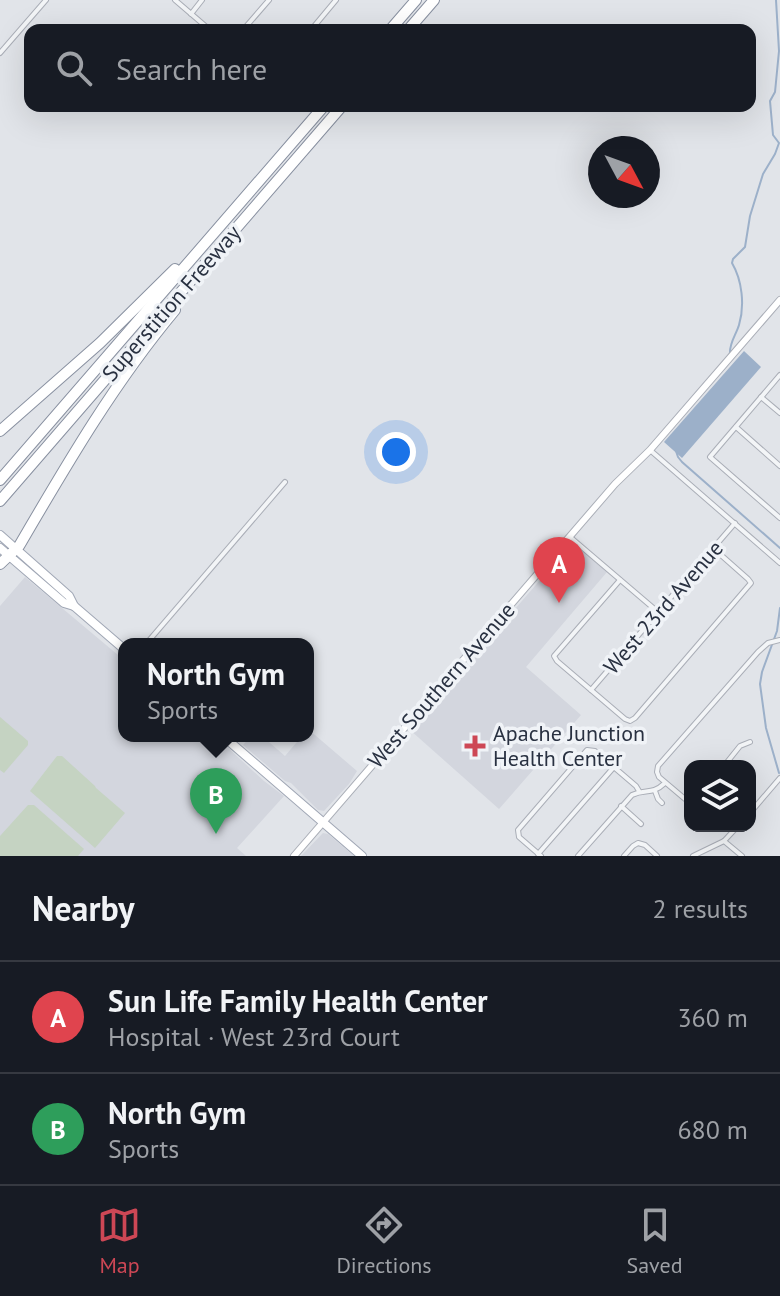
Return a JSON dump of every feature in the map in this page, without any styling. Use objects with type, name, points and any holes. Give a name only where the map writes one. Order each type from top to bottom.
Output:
[{"type":"highway","points":[[395,24],[416,0]]},
{"type":"highway","points":[[413,24],[434,0]]},
{"type":"highway","name":"Superstition Freeway","points":[[0,480],[319,112]]},
{"type":"highway","name":"Superstition Freeway","points":[[0,501],[337,112]]},
{"type":"highway","points":[[6,554],[129,368],[273,186]]},
{"type":"highway","points":[[0,431],[109,334],[230,214]]},
{"type":"main road","name":"West Southern Avenue","points":[[294,856],[626,471],[650,450],[780,300]]},
{"type":"main road","points":[[0,535],[6,554],[118,644]]},
{"type":"main road","points":[[230,742],[362,856]]},
{"type":"street","points":[[25,24],[46,0]]},
{"type":"street","points":[[175,0],[203,24]]},
{"type":"street","points":[[191,14],[202,0]]},
{"type":"street","points":[[248,24],[269,0]]},
{"type":"street","points":[[316,24],[336,0]]},
{"type":"street","points":[[0,53],[24,25]]},
{"type":"street","points":[[780,375],[710,457],[780,518]]},
{"type":"street","points":[[761,397],[780,413]]},
{"type":"street","points":[[736,427],[780,466]]},
{"type":"street","points":[[650,450],[780,563]]},
{"type":"street","points":[[151,638],[285,482]]},
{"type":"street","name":"West 23rd Avenue","points":[[591,690],[735,523]]},
{"type":"street","points":[[570,537],[658,612]]},
{"type":"street","points":[[620,580],[554,656],[630,721],[751,583],[713,548]]},
{"type":"street","points":[[684,798],[665,783],[657,772],[658,766],[758,652],[773,641],[780,640]]},
{"type":"street","points":[[729,760],[740,746],[750,742]]},
{"type":"street","points":[[614,767],[540,855],[519,837],[518,830],[587,750],[591,749],[614,767],[639,791]]},
{"type":"street","points":[[756,805],[779,779]]},
{"type":"street","points":[[578,856],[632,795],[639,791],[655,791],[665,783]]},
{"type":"street","points":[[655,791],[662,803]]},
{"type":"street","points":[[621,806],[641,824]]},
{"type":"street","points":[[693,856],[724,841],[732,832]]},
{"type":"street","points":[[724,841],[742,856]]},
{"type":"street","points":[[624,856],[638,843],[657,856]]},
{"type":"shaded area","points":[[573,546],[607,572],[526,667],[581,715],[499,809],[410,730],[567,549]]},
{"type":"shaded area","points":[[25,577],[118,655],[118,742],[222,742],[284,796],[237,848],[246,856],[0,856],[0,606]]},
{"type":"shaded area","points":[[314,734],[357,771],[324,811],[318,810],[291,783],[243,745],[246,742],[269,742],[285,756],[297,742],[314,742]]},
{"type":"shaded area","points":[[323,833],[328,834],[354,856],[301,856]]},
{"type":"green space","points":[[0,717],[28,741],[4,773],[0,770]]},
{"type":"green space","points":[[57,756],[62,756],[125,813],[95,848],[30,791]]},
{"type":"green space","points":[[28,805],[34,805],[84,849],[78,856],[0,856],[0,836]]},
{"type":"water","points":[[744,351],[761,367],[682,458],[664,442]]},
{"type":"waterway","points":[[730,354],[741,317],[742,301],[732,263],[745,247],[750,216],[763,174],[779,143],[773,135],[770,101],[775,92],[779,51],[776,0]]},
{"type":"waterway","points":[[676,451],[682,462],[780,548]]},
{"type":"waterway","points":[[779,773],[766,728],[760,684],[777,631],[780,608]]},
{"type":"place","name":"Sun Life Family Health Center","points":[[559,603]]},
{"type":"place","name":"Apache Junction Health Center","points":[[475,746]]},
{"type":"place","name":"North Gym","points":[[216,834]]}]
